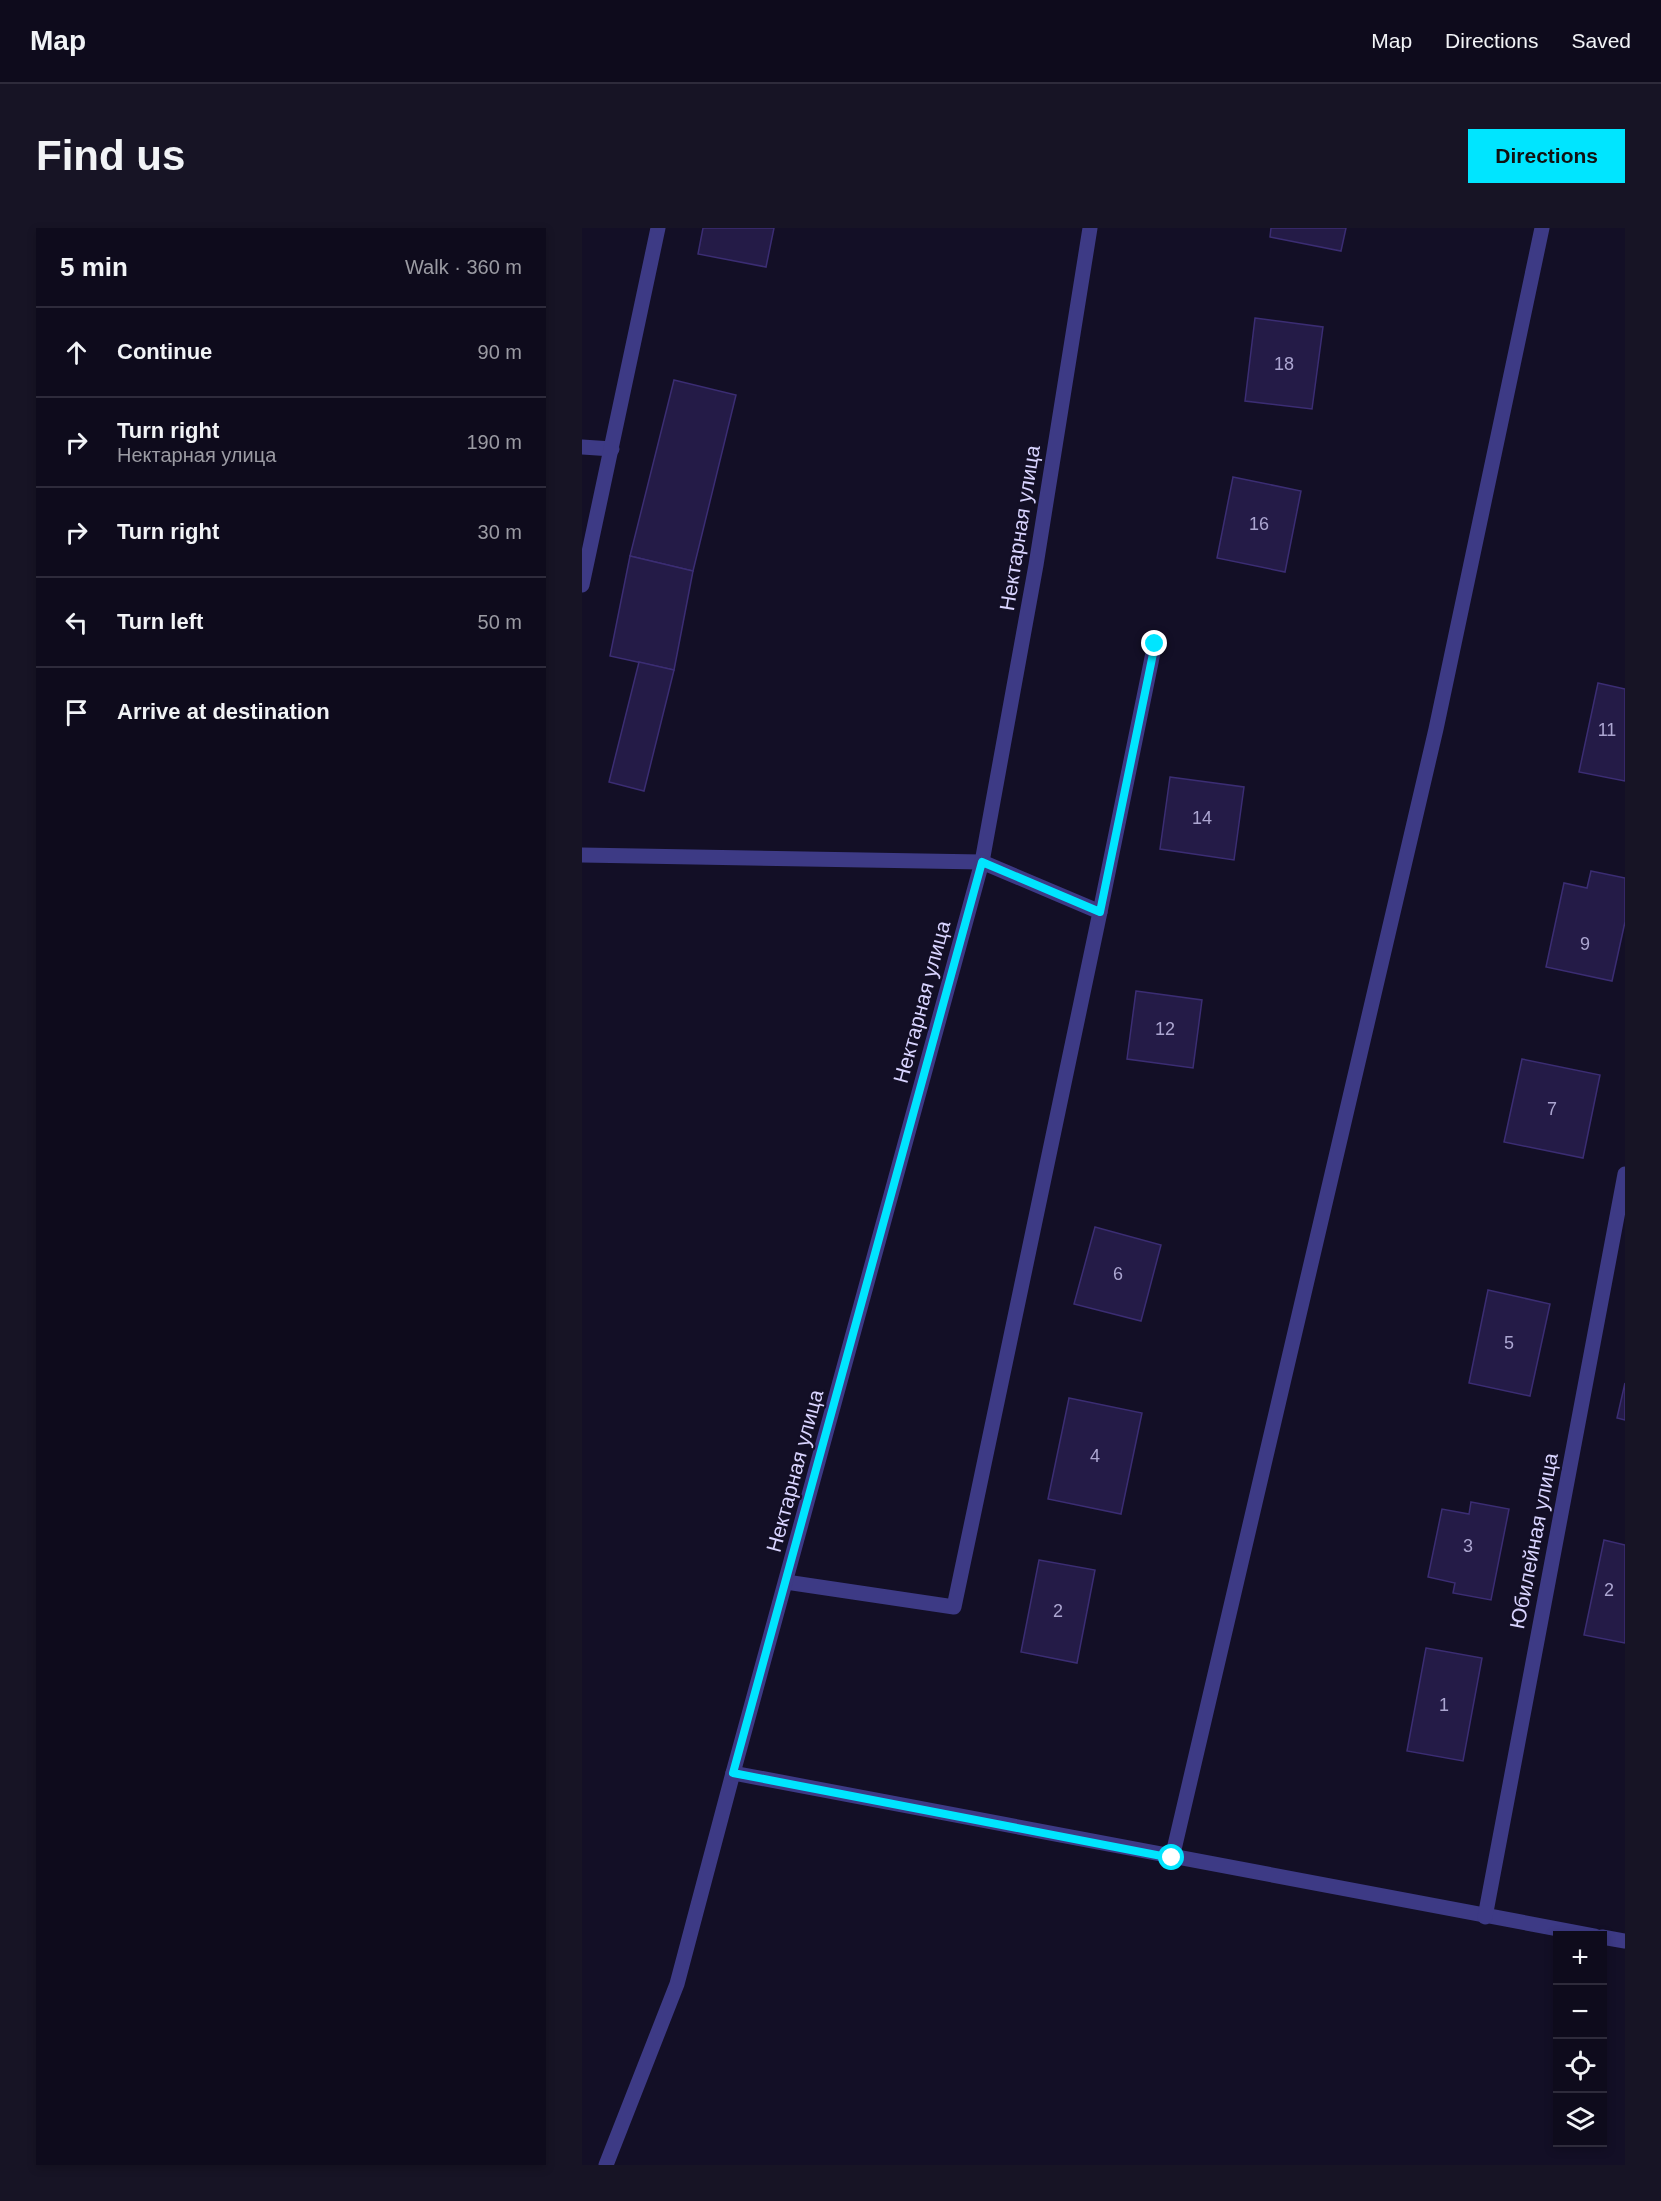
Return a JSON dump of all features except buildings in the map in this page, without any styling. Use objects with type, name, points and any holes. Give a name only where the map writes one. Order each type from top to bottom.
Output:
[{"type":"street","points":[[582,585],[658,228]]},
{"type":"street","name":"Нектарная улица","points":[[606,2165],[677,1983],[982,862],[1036,565],[1090,228]]},
{"type":"street","points":[[1172,1858],[1436,729],[1542,228]]},
{"type":"street","points":[[582,447],[612,449]]},
{"type":"street","points":[[786,1582],[954,1607],[1155,644]]},
{"type":"street","points":[[582,855],[982,862],[1100,912]]},
{"type":"street","name":"Юбилейная улица","points":[[1485,1917],[1625,1174]]},
{"type":"street","points":[[733,1773],[1172,1858],[1571,1931]]},
{"type":"street","points":[[1607,1938],[1625,1941]]},
{"type":"route","points":[[1155,644],[1100,912],[982,862],[733,1773],[1172,1858]]}]
